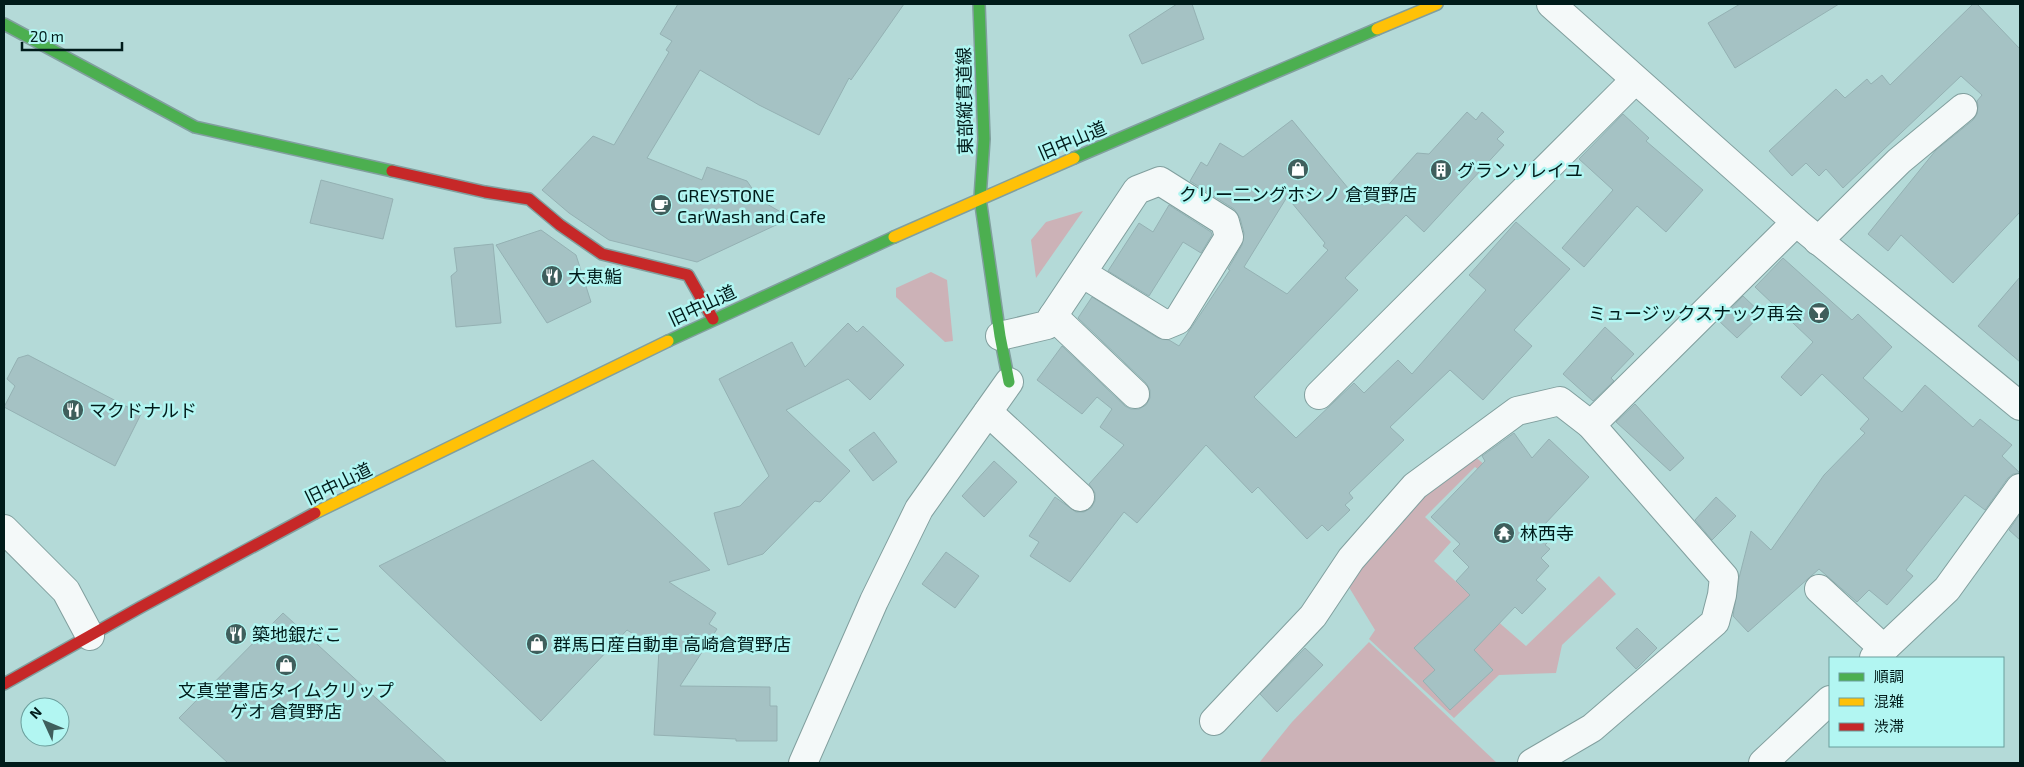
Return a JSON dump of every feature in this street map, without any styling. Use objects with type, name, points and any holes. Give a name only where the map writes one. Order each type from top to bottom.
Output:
[{"type":"main road","name":"東部縦貫道線","points":[[979,4],[984,139],[980,198],[1000,336],[1009,382]]},
{"type":"main road","name":"旧中山道","points":[[4,684],[323,509],[713,319],[980,198],[1437,4]]},
{"type":"main road","points":[[4,24],[195,127],[485,192],[528,199],[560,225],[602,254],[688,275],[713,319]]},
{"type":"street","points":[[1551,4],[1818,241],[2020,406]]},
{"type":"street","points":[[1319,396],[1635,80]]},
{"type":"street","points":[[1818,241],[1899,162],[1963,108]]},
{"type":"street","points":[[1000,336],[1047,325],[1137,190],[1160,181],[1225,222],[1229,237],[1178,320],[1166,325],[1082,273]]},
{"type":"street","points":[[1591,425],[1796,222]]},
{"type":"street","points":[[1053,316],[1135,394]]},
{"type":"street","points":[[803,763],[874,600],[919,509],[1009,382]]},
{"type":"street","points":[[1214,721],[1314,616],[1351,559],[1415,486],[1517,411],[1560,401],[1591,425],[1724,577],[1722,595],[1715,622],[1592,728],[1532,763]]},
{"type":"street","points":[[988,412],[1080,497]]},
{"type":"street","points":[[1819,589],[1879,653],[1947,589],[2020,488]]},
{"type":"street","points":[[4,529],[66,591],[90,636]]},
{"type":"street","points":[[1763,763],[1829,701]]},
{"type":"shaded area","points":[[1083,211],[1036,278],[1031,240],[1046,222]]},
{"type":"shaded area","points":[[931,272],[947,280],[953,341],[945,342],[896,297],[896,288]]},
{"type":"shaded area","points":[[1473,455],[1498,476],[1493,481],[1475,467],[1425,517],[1451,542],[1434,561],[1526,646],[1599,576],[1616,594],[1562,645],[1556,673],[1499,675],[1454,718],[1369,639],[1375,630],[1347,584],[1430,488]]},
{"type":"shaded area","points":[[1369,642],[1497,763],[1259,763],[1292,722]]},
{"type":"building","points":[[678,4],[904,4],[851,80],[849,78],[819,135],[759,105],[700,70],[647,158],[702,180],[707,167],[747,181],[760,200],[791,218],[697,262],[609,240],[569,213],[542,190],[593,136],[614,145],[669,52],[666,50],[672,41],[660,34]]},
{"type":"building","points":[[1177,4],[1192,4],[1204,39],[1142,64],[1129,35]]},
{"type":"building","points":[[1740,4],[1839,4],[1735,68],[1708,23]]},
{"type":"building","points":[[1973,4],[1977,4],[2020,49],[2020,212],[1953,283],[1901,235],[1888,251],[1868,234],[1936,150],[1973,120],[1977,114],[1977,101],[1982,95],[1961,76],[1843,188],[1826,169],[1819,176],[1806,163],[1792,176],[1769,151],[1836,89],[1845,98],[1867,79],[1871,84],[1882,75],[1890,85]]},
{"type":"building","points":[[1467,112],[1476,120],[1482,112],[1504,132],[1497,139],[1504,145],[1424,232],[1406,215],[1345,278],[1358,290],[1254,397],[1296,438],[1354,383],[1364,393],[1398,360],[1412,374],[1486,290],[1469,275],[1516,222],[1570,269],[1514,330],[1532,346],[1483,400],[1450,370],[1390,427],[1404,440],[1349,493],[1353,498],[1345,505],[1350,510],[1328,531],[1322,525],[1307,539],[1258,487],[1252,493],[1206,445],[1137,523],[1124,512],[1070,582],[1030,556],[1039,542],[1029,536],[1055,497],[1076,512],[1084,512],[1091,508],[1095,501],[1095,493],[1089,484],[1124,445],[1100,427],[1112,409],[1097,397],[1082,414],[1037,380],[1062,346],[1125,406],[1131,409],[1139,409],[1146,405],[1150,398],[1150,390],[1146,383],[1078,318],[1092,297],[1158,338],[1169,340],[1179,346],[1230,270],[1228,269],[1242,245],[1244,233],[1240,218],[1234,209],[1190,181],[1201,162],[1207,166],[1220,143],[1243,157],[1292,120],[1362,205],[1369,198],[1373,202],[1417,153],[1429,154]],"holes":[[[1287,197],[1325,243],[1323,246],[1328,250],[1287,294],[1244,267]]]},
{"type":"building","points":[[1623,114],[1649,138],[1646,141],[1703,190],[1666,232],[1637,206],[1584,267],[1562,248],[1613,190],[1579,159]]},
{"type":"building","points":[[321,180],[393,199],[383,239],[310,223]]},
{"type":"building","points":[[1169,205],[1211,232],[1212,235],[1201,253],[1183,242],[1149,296],[1108,271],[1139,223],[1153,232]]},
{"type":"building","points":[[541,230],[576,255],[591,302],[547,323],[496,245]]},
{"type":"building","points":[[493,244],[501,323],[456,327],[451,276],[457,271],[454,248]]},
{"type":"building","points":[[1783,258],[1852,320],[1858,314],[1892,347],[1863,378],[1902,412],[1925,385],[1973,427],[1980,419],[2012,445],[2002,456],[2020,473],[2013,474],[2008,478],[1985,510],[1965,495],[1906,570],[1913,576],[1887,605],[1869,590],[1857,602],[1819,569],[1748,632],[1733,616],[1739,578],[1751,531],[1771,550],[1824,475],[1865,433],[1860,429],[1869,419],[1822,374],[1801,396],[1781,377],[1813,342],[1755,287]]},
{"type":"building","points":[[2020,277],[2020,362],[1978,326]]},
{"type":"building","points":[[1743,296],[1762,314],[1737,338],[1719,321]]},
{"type":"building","points":[[848,323],[857,332],[863,326],[904,365],[870,400],[848,379],[786,410],[850,471],[820,502],[815,501],[763,554],[728,565],[714,513],[740,506],[769,476],[719,379],[792,342],[805,367]]},
{"type":"building","points":[[1605,327],[1634,354],[1611,378],[1614,381],[1593,401],[1563,374]]},
{"type":"building","name":"マクドナルド","points":[[28,355],[141,414],[115,466],[4,407],[15,386],[7,379],[18,358]]},
{"type":"building","points":[[1635,404],[1684,458],[1670,471],[1616,422]]},
{"type":"building","points":[[874,432],[897,462],[873,481],[849,450]]},
{"type":"building","name":"林西寺","points":[[1514,433],[1532,458],[1549,439],[1589,477],[1544,525],[1555,535],[1545,545],[1550,549],[1541,558],[1549,566],[1536,580],[1546,589],[1522,614],[1515,607],[1474,650],[1493,670],[1450,710],[1423,681],[1435,670],[1414,648],[1470,595],[1456,581],[1469,567],[1453,551],[1460,544],[1431,517],[1485,461],[1482,456]]},
{"type":"building","name":"群馬日産自動車 高崎倉賀野店","points":[[593,460],[710,570],[669,582],[716,613],[709,624],[717,629],[680,686],[770,687],[770,706],[777,706],[777,741],[736,741],[736,739],[654,735],[659,650],[627,630],[541,721],[379,566]]},
{"type":"building","points":[[994,461],[1017,482],[984,517],[962,496]]},
{"type":"building","points":[[1716,497],[1736,516],[1712,540],[1695,520]]},
{"type":"building","points":[[2020,514],[2020,540],[2009,530]]},
{"type":"building","points":[[946,552],[979,576],[955,608],[922,584]]},
{"type":"building","name":"文真堂書店タイムクリップ ゲオ 倉賀野店","points":[[283,613],[447,763],[228,763],[179,718]]},
{"type":"building","points":[[1637,628],[1657,648],[1636,669],[1616,648]]},
{"type":"building","points":[[1305,648],[1323,665],[1277,712],[1260,694]]},
{"type":"traffic: fast","points":[[979,4],[984,139],[980,198],[1000,336],[1009,382]]},
{"type":"traffic: fast","points":[[4,24],[195,127],[392,171]]},
{"type":"traffic: fast","points":[[1074,158],[1377,29]]},
{"type":"traffic: fast","points":[[668,341],[894,237]]},
{"type":"traffic: slow","points":[[1377,29],[1437,4]]},
{"type":"traffic: slow","points":[[894,237],[1074,158]]},
{"type":"traffic: slow","points":[[315,513],[668,341]]},
{"type":"traffic: jam","points":[[392,171],[485,192],[529,199],[560,225],[602,254],[688,275],[713,319]]},
{"type":"traffic: jam","points":[[4,684],[315,513]]},
{"type":"place","name":"クリー二ングホシノ 倉賀野店","points":[[1298,169]]},
{"type":"place","name":"グランソレイユ","points":[[1441,170]]},
{"type":"place","name":"GREYSTONE CarWash and Cafe","points":[[661,205]]},
{"type":"place","name":"大恵鮨","points":[[552,276]]},
{"type":"place","name":"ミュージックスナック再会","points":[[1819,313]]},
{"type":"place","name":"マクドナルド","points":[[73,410]]},
{"type":"place","name":"林西寺","points":[[1504,533]]},
{"type":"place","name":"築地銀だこ","points":[[236,634]]},
{"type":"place","name":"群馬日産自動車 高崎倉賀野店","points":[[537,644]]},
{"type":"place","name":"文真堂書店タイムクリップ ゲオ 倉賀野店","points":[[286,665]]}]
